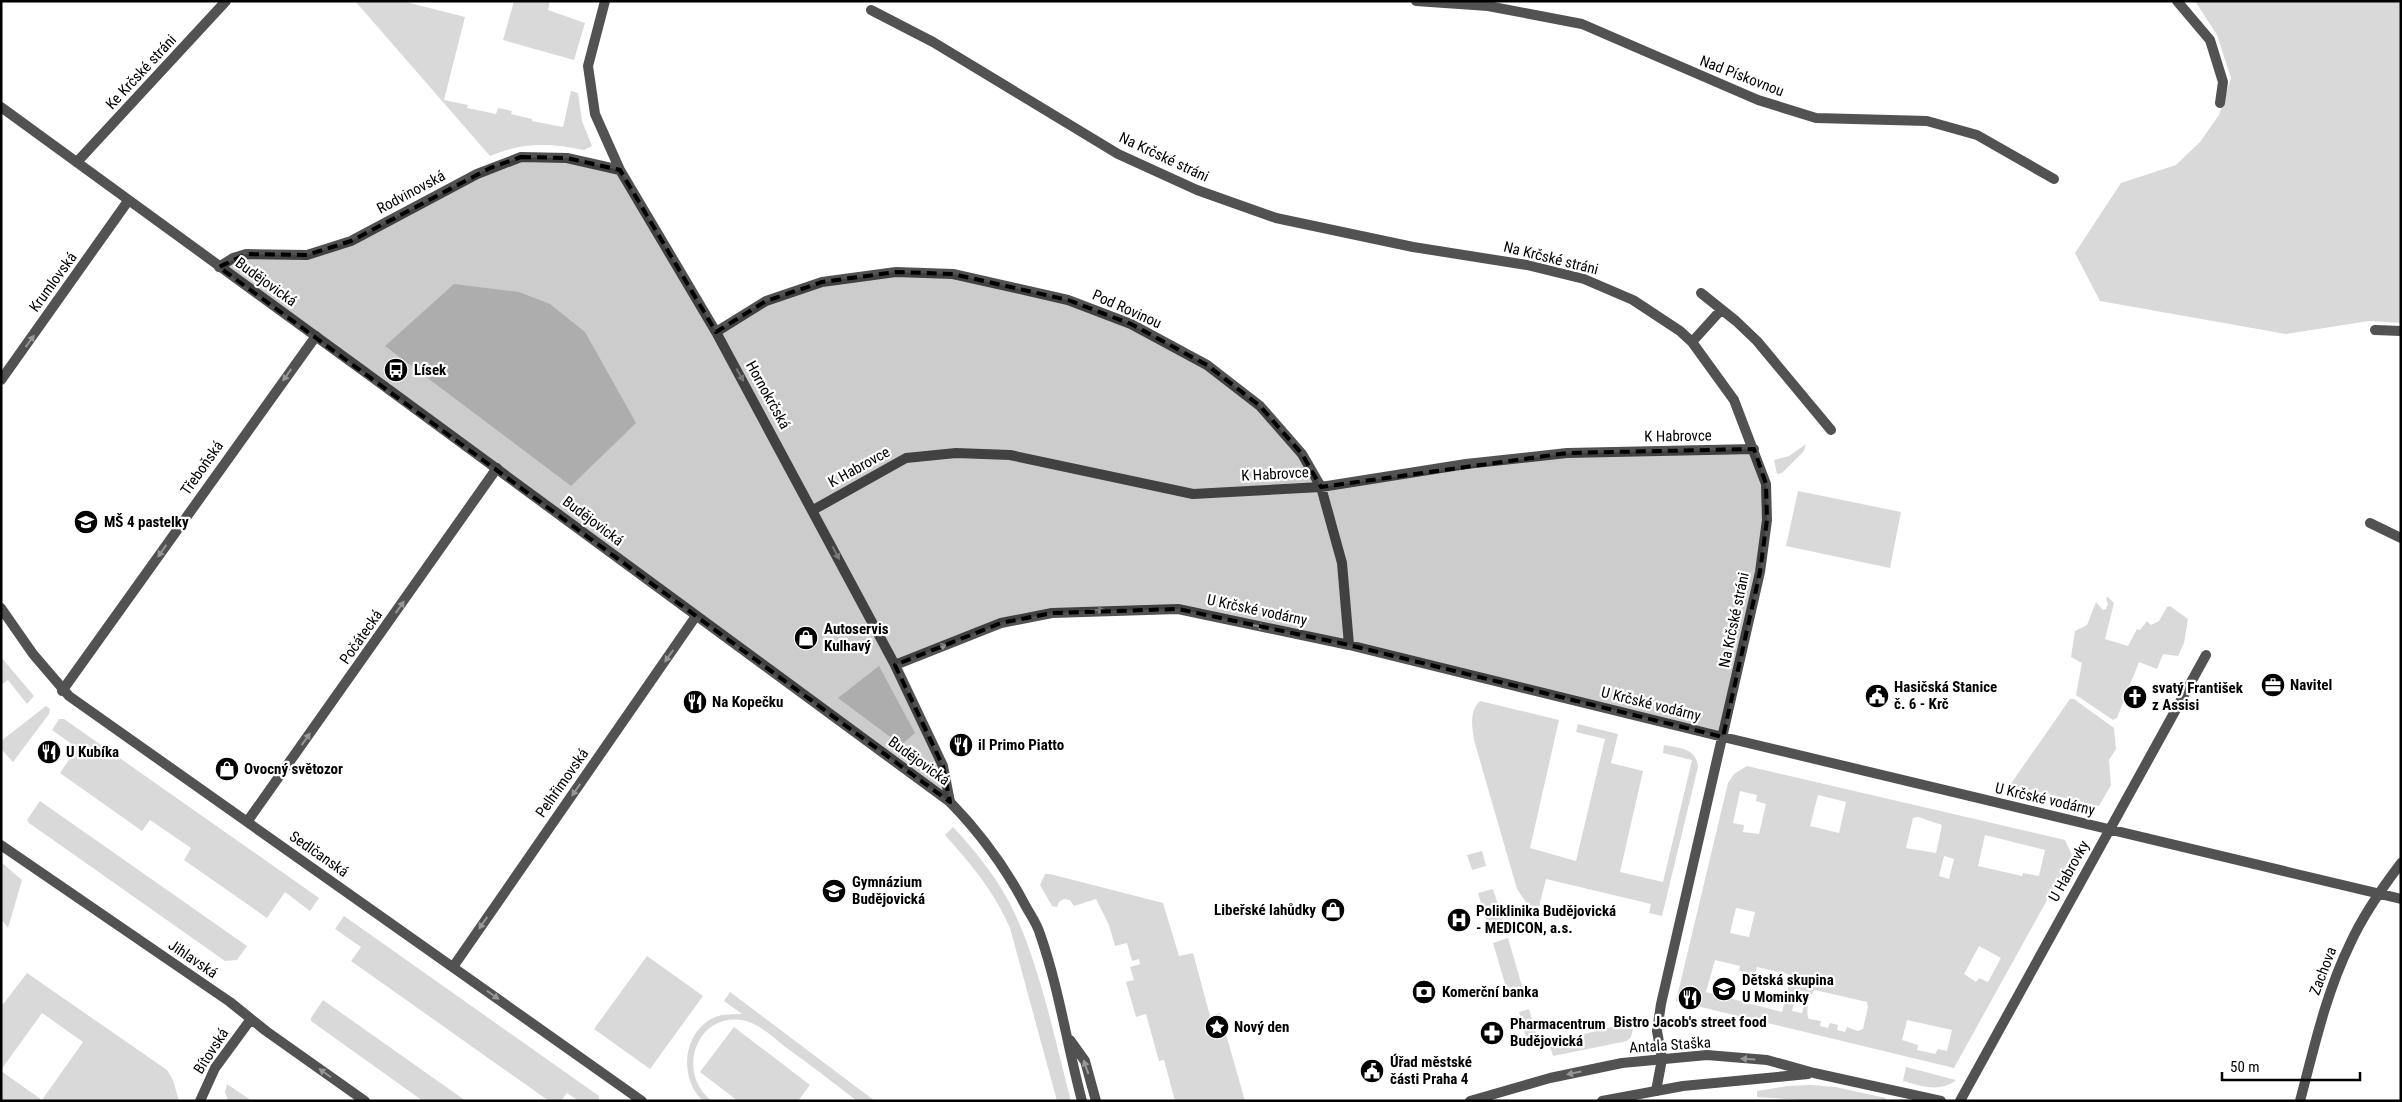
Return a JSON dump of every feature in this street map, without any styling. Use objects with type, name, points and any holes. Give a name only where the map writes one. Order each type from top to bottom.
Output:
[{"type":"street","name":"Ke Krčské stráni","points":[[77,162],[226,1]]},
{"type":"street","name":"Hornokrčská","points":[[605,1],[588,66],[595,114],[620,170],[716,332],[895,665],[943,766],[950,802]]},
{"type":"street","name":"Nad Pískovnou","points":[[1416,1],[1488,6],[1582,24],[1758,100],[1816,118],[1927,121],[1977,135],[2054,179]]},
{"type":"street","points":[[2177,1],[2210,40],[2223,82],[2220,103]]},
{"type":"street","name":"Na Krčské stráni","points":[[871,10],[933,42],[1118,154],[1197,190],[1276,218],[1413,247],[1527,265],[1584,279],[1633,300],[1680,331],[1692,342],[1734,400],[1766,484],[1767,520],[1760,572],[1661,1004],[1657,1031],[1662,1059],[1656,1091]]},
{"type":"street","name":"Budějovická","points":[[1,107],[497,468],[950,802],[981,835],[1010,876],[1040,932],[1068,1037],[1082,1101]]},
{"type":"street","name":"Rodvinovská","points":[[219,267],[233,258],[246,254],[307,255],[351,241],[477,174],[521,157],[567,158],[620,170]]},
{"type":"street","name":"Krumlovská","points":[[1,380],[128,201]]},
{"type":"street","name":"Pod Rovinou","points":[[716,332],[766,301],[813,285],[896,272],[953,274],[1068,300],[1131,324],[1207,366],[1260,406],[1302,454],[1321,487],[1342,563],[1349,645]]},
{"type":"street","points":[[1701,293],[1736,321],[1757,341],[1831,430]]},
{"type":"street","points":[[1692,342],[1721,310]]},
{"type":"street","points":[[2375,330],[2401,332]]},
{"type":"street","name":"Třeboňská","points":[[62,690],[316,336]]},
{"type":"street","name":"K Habrovce","points":[[813,510],[906,458],[956,453],[1010,455],[1193,494],[1321,487],[1466,464],[1567,453],[1754,449]]},
{"type":"street","name":"Počátecká","points":[[247,822],[497,468]]},
{"type":"street","points":[[2370,523],[2401,538]]},
{"type":"street","name":"Sedlčanská","points":[[1,608],[33,654],[62,690],[642,1101]]},
{"type":"street","name":"U Krčské vodárny","points":[[895,665],[1001,623],[1052,613],[1178,609],[1349,645],[1723,737],[2401,899]]},
{"type":"street","name":"Pelhřimovská","points":[[453,967],[696,616]]},
{"type":"street","name":"U Habrovky","points":[[1960,1101],[2206,655]]},
{"type":"street","name":"Jihlavská","points":[[1,845],[251,1018],[365,1101]]},
{"type":"street","name":"Zachova","points":[[2300,1101],[2325,1010],[2350,943],[2379,894],[2401,862]]},
{"type":"street","name":"Bítovská","points":[[200,1101],[215,1068],[251,1018]]},
{"type":"street","name":"Budějovická","points":[[1068,1037],[1085,1061],[1096,1101]]},
{"type":"street","name":"Antala Staška","points":[[1470,1101],[1559,1076],[1622,1063],[1707,1056],[1767,1060],[1814,1073],[1941,1101]]},
{"type":"street","name":"Antala Staška","points":[[1602,1101],[1656,1091],[1814,1073]]},
{"type":"highlighted area","points":[[521,157],[567,158],[620,170],[716,332],[766,301],[822,282],[896,272],[953,274],[1068,300],[1131,324],[1207,365],[1260,406],[1302,454],[1321,487],[1567,453],[1754,449],[1766,484],[1767,520],[1760,572],[1723,737],[1349,645],[1178,609],[1052,613],[1001,623],[895,665],[943,766],[950,802],[219,267],[246,254],[307,255],[351,241],[490,168]]},
{"type":"shaded area","points":[[355,1],[402,1],[465,17],[444,100],[468,105],[467,108],[496,114],[498,108],[512,111],[511,114],[532,119],[532,121],[563,127],[571,91],[578,93],[582,121],[592,146],[584,150],[548,145],[525,146],[502,151],[490,156]]},
{"type":"shaded area","points":[[514,1],[550,1],[548,10],[585,23],[574,60],[503,40]]},
{"type":"shaded area","points":[[2195,1],[2401,1],[2401,323],[2369,321],[2286,334],[2100,301],[2075,253],[2121,183],[2176,165],[2200,142],[2219,115],[2231,78],[2217,35]]},
{"type":"shaded area","points":[[454,284],[519,292],[550,304],[585,332],[636,423],[571,486],[385,346]]},
{"type":"shaded area","points":[[1806,444],[1804,451],[1782,473],[1777,474],[1774,460],[1789,456]]},
{"type":"shaded area","points":[[1798,491],[1901,512],[1890,568],[1786,546]]},
{"type":"shaded area","points":[[2108,597],[2114,603],[2105,639],[2128,646],[2137,629],[2140,630],[2147,621],[2151,625],[2159,621],[2167,607],[2170,606],[2188,619],[2184,643],[2178,656],[2163,654],[2157,669],[2139,662],[2117,718],[2113,720],[2076,695],[2082,663],[2071,657],[2075,631],[2087,625],[2096,602],[2103,610],[2106,609],[2108,604],[2106,598]]},
{"type":"shaded area","points":[[1,657],[34,696],[27,704],[8,680],[1,685]]},
{"type":"shaded area","points":[[879,666],[915,733],[901,745],[838,698]]},
{"type":"shaded area","points":[[2070,699],[2074,699],[2114,728],[2116,749],[2109,760],[2111,785],[2099,806],[2010,785]]},
{"type":"shaded area","points":[[1480,701],[1559,720],[1530,848],[1576,861],[1605,739],[1576,732],[1578,724],[1618,734],[1611,763],[1643,771],[1620,872],[1663,882],[1692,760],[1663,753],[1664,745],[1691,752],[1697,761],[1698,767],[1662,916],[1649,913],[1651,904],[1546,879],[1539,906],[1530,908],[1517,889],[1474,740],[1473,714]]},
{"type":"shaded area","points":[[46,706],[50,709],[49,714],[13,762],[1,749],[1,741]]},
{"type":"shaded area","points":[[59,719],[64,719],[319,898],[310,911],[285,892],[267,918],[184,860],[191,848],[150,820],[142,831],[60,773],[77,748],[52,730]]},
{"type":"shaded area","points":[[1747,766],[2065,840],[2072,855],[1954,1068],[1676,1001],[1728,783],[1734,774]],"holes":[[[1740,791],[1757,795],[1756,801],[1766,804],[1759,834],[1743,832],[1744,825],[1733,823]],[[1818,795],[1846,802],[1839,833],[1810,826]],[[1918,817],[1942,825],[1936,853],[1906,848],[1913,818]],[[1985,835],[2045,850],[2039,876],[2023,873],[2022,876],[1978,866]],[[1944,856],[1954,859],[1949,879],[1939,876]],[[1736,908],[1755,912],[1749,937],[1730,933]],[[1979,946],[2001,958],[1988,982],[1979,978],[1976,982],[1964,974]],[[1715,960],[1740,966],[1739,971],[1755,974],[1757,967],[1791,975],[1782,1012],[1706,992]],[[1797,990],[1807,992],[1802,1013],[1792,1011]],[[1815,990],[1867,1002],[1868,1007],[1863,1029],[1858,1031],[1847,1027],[1845,1032],[1837,1030],[1838,1025],[1830,1023],[1828,1028],[1820,1026],[1821,1021],[1809,1019],[1809,999]],[[1907,1020],[1952,1030],[1947,1051],[1938,1049],[1935,1054],[1917,1050],[1918,1045],[1902,1040]]]},
{"type":"shaded area","points":[[40,801],[247,946],[237,960],[225,961],[29,823],[27,820]]},
{"type":"shaded area","points":[[953,827],[987,868],[1015,914],[1040,982],[1071,1101],[1057,1101],[1010,928],[997,902],[981,878],[945,835]]},
{"type":"shaded area","points":[[1482,851],[1486,866],[1472,870],[1467,855]]},
{"type":"shaded area","points":[[1,862],[22,880],[8,928],[1,919]]},
{"type":"shaded area","points":[[1045,874],[1163,903],[1179,956],[1193,953],[1210,1016],[1220,1013],[1245,1101],[1175,1101],[1164,1060],[1159,1061],[1146,1014],[1136,1017],[1126,982],[1134,980],[1130,967],[1140,964],[1139,959],[1132,961],[1127,943],[1115,946],[1109,925],[1096,899],[1074,906],[1070,900],[1064,899],[1059,902],[1057,907],[1052,906],[1040,885]]},
{"type":"shaded area","points":[[1493,889],[1505,927],[1490,932],[1478,893]]},
{"type":"shaded area","points":[[344,916],[599,1096],[599,1101],[579,1101],[567,1093],[561,1101],[549,1101],[351,961],[361,947],[335,929]]},
{"type":"shaded area","points":[[1508,938],[1524,993],[1514,996],[1513,992],[1508,994],[1493,943]]},
{"type":"shaded area","points":[[647,956],[703,996],[650,1069],[594,1029]]},
{"type":"shaded area","points":[[27,973],[167,1070],[173,1080],[179,1101],[1,1101],[1,1071],[42,1100],[83,1042],[42,1013],[1,1070],[1,1007]]},
{"type":"shaded area","points":[[730,992],[875,1101],[857,1101],[761,1028],[746,1021],[729,1020],[715,1024],[704,1033],[697,1046],[693,1060],[695,1075],[701,1089],[712,1101],[703,1101],[689,1078],[688,1052],[692,1040],[699,1029],[709,1020],[722,1015],[742,1014],[724,1001]]},
{"type":"shaded area","points":[[323,1000],[466,1101],[423,1101],[311,1021]]},
{"type":"shaded area","points":[[1529,1009],[1538,1041],[1528,1044],[1519,1012]]},
{"type":"shaded area","points":[[1635,1021],[1631,1037],[1627,1041],[1553,1056],[1549,1043]]},
{"type":"shaded area","points":[[734,1027],[810,1085],[798,1101],[738,1101],[700,1072]]},
{"type":"shaded area","points":[[1906,1067],[1956,1080],[1950,1084],[1937,1087],[1917,1085],[1903,1081]]},
{"type":"shaded area","points":[[227,1084],[252,1101],[228,1101],[225,1092]]},
{"type":"shaded area","points":[[1787,1086],[1835,1087],[1886,1098],[1886,1101],[1815,1101],[1757,1097],[1757,1091]]},
{"type":"place","name":"Lísek","points":[[396,370]]},
{"type":"place","name":"MŠ 4 pastelky","points":[[86,522]]},
{"type":"place","name":"Autoservis Kulhavý","points":[[806,638]]},
{"type":"place","name":"Navitel","points":[[2273,685]]},
{"type":"place","name":"Hasičská Stanice č. 6 - Krč","points":[[1877,696]]},
{"type":"place","name":"svatý František z Assisi","points":[[2135,697]]},
{"type":"place","name":"Na Kopečku","points":[[695,702]]},
{"type":"place","name":"il Primo Piatto","points":[[961,745]]},
{"type":"place","name":"U Kubíka","points":[[49,752]]},
{"type":"place","name":"Ovocný světozor","points":[[227,769]]},
{"type":"place","name":"Gymnázium Budějovická","points":[[834,891]]},
{"type":"place","name":"Libeřské lahůdky","points":[[1333,910]]},
{"type":"place","name":"Poliklinika Budějovická - MEDICON, a.s.","points":[[1459,920]]},
{"type":"place","name":"Dětská skupina U Mominky","points":[[1724,989]]},
{"type":"place","name":"Komerční banka","points":[[1424,992]]},
{"type":"place","name":"Bistro Jacob's street food","points":[[1690,998]]},
{"type":"place","name":"Nový den","points":[[1217,1027]]},
{"type":"place","name":"Pharmacentrum Budějovická","points":[[1492,1033]]},
{"type":"place","name":"Úřad městské části Praha 4","points":[[1372,1071]]}]
